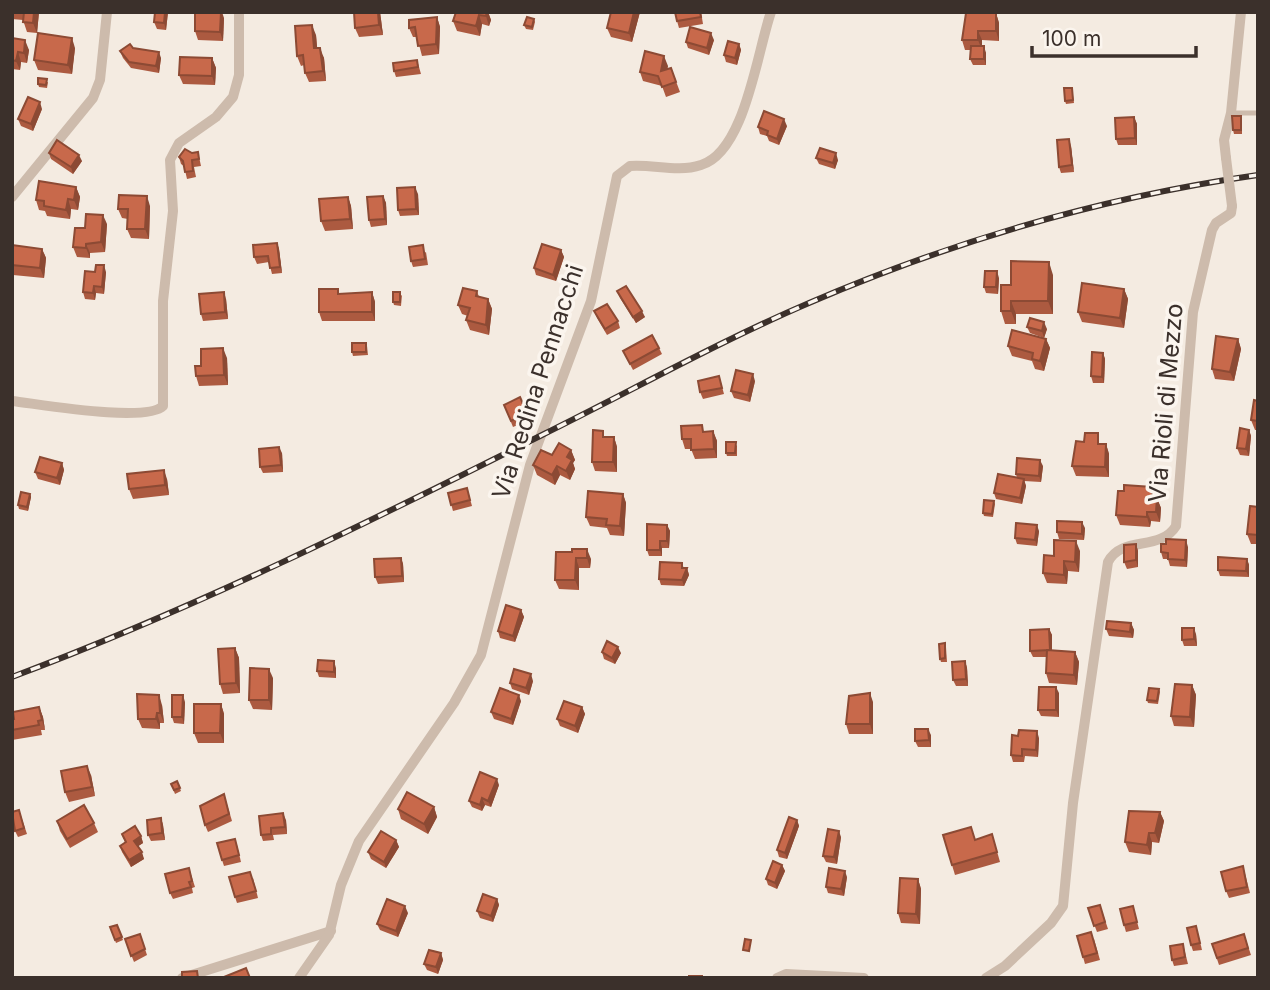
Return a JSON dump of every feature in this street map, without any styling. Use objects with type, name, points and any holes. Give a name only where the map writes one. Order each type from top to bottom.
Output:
[{"type":"street","points":[[12,197],[93,98],[100,80],[107,12]]},
{"type":"street","points":[[12,401],[110,412],[151,412],[163,406],[163,301],[173,211],[170,160],[177,145],[216,117],[233,97],[239,75],[239,12]]},
{"type":"street","name":"Via Redina Pennacchi","points":[[299,978],[331,931],[341,885],[359,841],[458,696],[481,655],[530,465],[590,301],[617,176],[630,166],[694,167],[708,162],[723,151],[742,110],[771,12]]},
{"type":"street","name":"Via Rioli di Mezzo","points":[[985,978],[1004,966],[1051,923],[1063,906],[1073,803],[1107,565],[1117,550],[1159,540],[1176,526],[1195,294],[1212,230],[1216,223],[1231,213],[1224,140],[1231,113],[1241,12]]},
{"type":"street","points":[[182,978],[331,931]]},
{"type":"street","points":[[777,978],[789,974],[864,978]]},
{"type":"lane","points":[[1231,113],[1258,113]]},
{"type":"building","points":[[24,12],[34,12],[33,23],[23,22]]},
{"type":"building","points":[[155,12],[165,12],[164,23],[154,22]]},
{"type":"building","points":[[195,12],[221,12],[220,32],[195,31]]},
{"type":"building","points":[[354,12],[378,12],[379,25],[355,28]]},
{"type":"building","points":[[456,12],[487,12],[486,16],[479,15],[476,26],[453,21]]},
{"type":"building","points":[[611,12],[634,12],[629,33],[607,28]]},
{"type":"building","points":[[675,12],[700,12],[701,17],[677,21]]},
{"type":"building","points":[[966,13],[996,13],[996,31],[978,31],[978,40],[962,40]]},
{"type":"building","points":[[437,17],[436,44],[418,46],[415,27],[409,28],[409,20]]},
{"type":"building","points":[[527,17],[534,19],[532,27],[524,25]]},
{"type":"building","points":[[312,25],[314,48],[320,48],[323,71],[305,73],[303,55],[297,56],[295,26]]},
{"type":"building","points":[[690,27],[711,33],[707,48],[686,42]]},
{"type":"building","points":[[38,33],[72,38],[68,65],[34,60]]},
{"type":"building","points":[[12,38],[25,40],[24,53],[18,52],[16,61],[12,60]]},
{"type":"building","points":[[728,41],[739,44],[735,58],[724,55]]},
{"type":"building","points":[[130,44],[133,48],[159,52],[156,66],[129,62],[120,51]]},
{"type":"building","points":[[971,46],[984,46],[984,59],[970,59]]},
{"type":"building","points":[[645,51],[664,56],[661,71],[671,68],[676,82],[662,87],[658,76],[640,72]]},
{"type":"building","points":[[180,57],[212,58],[212,76],[179,75]]},
{"type":"building","points":[[417,60],[418,67],[394,71],[393,63]]},
{"type":"building","points":[[38,78],[47,79],[46,85],[38,84]]},
{"type":"building","points":[[1064,88],[1072,88],[1073,100],[1065,101]]},
{"type":"building","points":[[28,97],[40,102],[31,124],[18,119]]},
{"type":"building","points":[[764,111],[784,119],[777,139],[758,127]]},
{"type":"building","points":[[1232,116],[1241,116],[1241,130],[1233,130]]},
{"type":"building","points":[[1134,117],[1135,138],[1116,139],[1115,118]]},
{"type":"building","points":[[1069,139],[1072,165],[1059,167],[1057,140]]},
{"type":"building","points":[[57,140],[79,155],[71,167],[49,153]]},
{"type":"building","points":[[820,148],[836,153],[833,163],[816,158]]},
{"type":"building","points":[[185,149],[192,153],[198,152],[199,159],[192,160],[193,171],[185,172],[183,161],[179,157]]},
{"type":"building","points":[[39,181],[76,187],[74,200],[68,199],[66,210],[44,206],[44,201],[36,200]]},
{"type":"building","points":[[415,187],[416,209],[398,210],[397,188]]},
{"type":"building","points":[[119,195],[147,196],[145,229],[127,229],[128,209],[118,209]]},
{"type":"building","points":[[383,196],[385,219],[369,220],[367,197]]},
{"type":"building","points":[[348,197],[350,219],[321,221],[319,199]]},
{"type":"building","points":[[86,214],[103,215],[101,242],[86,244],[86,248],[73,247],[75,228],[85,228]]},
{"type":"building","points":[[277,243],[280,267],[270,268],[268,256],[254,257],[253,245]]},
{"type":"building","points":[[542,244],[561,250],[553,275],[534,268]]},
{"type":"building","points":[[12,245],[42,249],[40,268],[12,265]]},
{"type":"building","points":[[423,245],[425,259],[411,261],[409,247]]},
{"type":"building","points":[[1011,261],[1049,262],[1048,301],[1011,301],[1011,311],[1001,311],[1001,285],[1011,285]]},
{"type":"building","points":[[96,265],[104,265],[102,287],[94,286],[93,293],[83,292],[85,271],[95,272]]},
{"type":"building","points":[[985,271],[997,271],[996,287],[984,287]]},
{"type":"building","points":[[1082,283],[1124,289],[1120,318],[1078,312]]},
{"type":"building","points":[[626,286],[642,311],[633,317],[617,291]]},
{"type":"building","points":[[463,288],[477,291],[476,296],[488,299],[486,325],[466,320],[470,308],[458,305]]},
{"type":"building","points":[[319,289],[338,289],[338,294],[372,292],[372,312],[319,312]]},
{"type":"building","points":[[224,292],[225,312],[201,314],[199,294]]},
{"type":"building","points":[[393,292],[400,292],[400,302],[393,302]]},
{"type":"building","points":[[607,304],[618,321],[605,329],[594,311]]},
{"type":"building","points":[[1030,318],[1044,322],[1042,331],[1027,327]]},
{"type":"building","points":[[1012,330],[1046,339],[1040,361],[1032,359],[1033,353],[1008,346]]},
{"type":"building","points":[[652,335],[659,348],[630,364],[623,351]]},
{"type":"building","points":[[1216,336],[1238,339],[1230,372],[1212,369]]},
{"type":"building","points":[[352,343],[366,343],[366,352],[352,352]]},
{"type":"building","points":[[223,348],[224,375],[196,376],[195,366],[201,366],[201,349]]},
{"type":"building","points":[[1092,352],[1103,353],[1102,377],[1091,376]]},
{"type":"building","points":[[736,370],[753,374],[748,395],[731,391]]},
{"type":"building","points":[[719,376],[722,388],[700,392],[698,381]]},
{"type":"building","points":[[520,397],[527,413],[511,421],[504,405]]},
{"type":"building","points":[[1254,400],[1258,401],[1258,421],[1251,420]]},
{"type":"building","points":[[702,425],[703,432],[713,431],[714,449],[691,450],[691,439],[682,439],[681,426]]},
{"type":"building","points":[[1240,428],[1249,430],[1246,449],[1237,448]]},
{"type":"building","points":[[593,430],[603,431],[603,437],[614,437],[613,462],[592,462]]},
{"type":"building","points":[[1085,433],[1098,433],[1098,444],[1106,444],[1105,467],[1072,466],[1076,441],[1084,442]]},
{"type":"building","points":[[726,442],[736,442],[735,453],[726,453]]},
{"type":"building","points":[[559,443],[571,450],[567,457],[572,460],[566,471],[557,466],[552,475],[533,465],[541,450],[552,455]]},
{"type":"building","points":[[279,447],[281,465],[260,467],[259,449]]},
{"type":"building","points":[[40,457],[62,463],[57,478],[35,472]]},
{"type":"building","points":[[1017,458],[1040,460],[1039,476],[1016,474]]},
{"type":"building","points":[[164,470],[165,485],[129,489],[127,474]]},
{"type":"building","points":[[998,474],[1024,479],[1020,498],[994,493]]},
{"type":"building","points":[[1124,485],[1152,487],[1152,498],[1157,498],[1156,512],[1147,512],[1147,517],[1116,515],[1118,491],[1124,491]]},
{"type":"building","points":[[467,488],[470,500],[451,505],[448,493]]},
{"type":"building","points":[[588,491],[623,494],[620,526],[606,525],[607,519],[586,517]]},
{"type":"building","points":[[21,492],[30,494],[27,507],[18,505]]},
{"type":"building","points":[[984,500],[994,501],[992,514],[983,513]]},
{"type":"building","points":[[1250,506],[1258,507],[1258,535],[1247,534]]},
{"type":"building","points":[[1057,521],[1082,522],[1082,534],[1057,532]]},
{"type":"building","points":[[1016,523],[1037,525],[1035,540],[1015,538]]},
{"type":"building","points":[[647,524],[667,525],[667,541],[660,541],[660,550],[647,550]]},
{"type":"building","points":[[1166,539],[1186,540],[1185,560],[1168,559],[1168,553],[1161,552],[1161,544],[1166,544]]},
{"type":"building","points":[[1054,540],[1076,541],[1075,562],[1064,561],[1064,575],[1043,573],[1044,555],[1054,556]]},
{"type":"building","points":[[1136,544],[1136,560],[1124,562],[1124,545]]},
{"type":"building","points":[[572,549],[587,549],[587,558],[576,558],[575,580],[555,580],[556,552],[572,552]]},
{"type":"building","points":[[1218,557],[1247,559],[1246,571],[1218,570]]},
{"type":"building","points":[[401,558],[402,576],[375,577],[374,559]]},
{"type":"building","points":[[660,562],[682,563],[682,568],[687,568],[682,580],[659,579]]},
{"type":"building","points":[[506,605],[521,610],[513,636],[498,631]]},
{"type":"building","points":[[1107,621],[1131,623],[1130,632],[1106,629]]},
{"type":"building","points":[[1182,628],[1194,628],[1194,639],[1182,640]]},
{"type":"building","points":[[1049,629],[1050,650],[1030,651],[1030,630]]},
{"type":"building","points":[[607,641],[618,647],[612,658],[602,652]]},
{"type":"building","points":[[945,643],[945,658],[940,659],[939,644]]},
{"type":"building","points":[[235,648],[236,683],[220,684],[218,649]]},
{"type":"building","points":[[1047,650],[1075,652],[1074,675],[1046,673]]},
{"type":"building","points":[[318,660],[334,661],[334,672],[317,671]]},
{"type":"building","points":[[965,661],[966,679],[953,680],[952,662]]},
{"type":"building","points":[[250,668],[269,669],[269,700],[249,700]]},
{"type":"building","points":[[514,669],[531,674],[526,688],[510,683]]},
{"type":"building","points":[[1175,684],[1192,685],[1190,717],[1171,716]]},
{"type":"building","points":[[1039,687],[1056,687],[1056,710],[1038,710]]},
{"type":"building","points":[[500,688],[519,695],[511,719],[491,712]]},
{"type":"building","points":[[1149,688],[1159,689],[1157,701],[1147,700]]},
{"type":"building","points":[[870,693],[870,724],[846,724],[849,696]]},
{"type":"building","points":[[137,694],[159,695],[160,713],[157,713],[156,719],[138,719]]},
{"type":"building","points":[[172,695],[183,695],[182,717],[172,717]]},
{"type":"building","points":[[564,701],[582,707],[575,726],[557,719]]},
{"type":"building","points":[[194,704],[221,704],[220,733],[194,733]]},
{"type":"building","points":[[39,707],[42,720],[38,721],[39,725],[12,730],[13,712]]},
{"type":"building","points":[[915,729],[928,729],[929,740],[915,741]]},
{"type":"building","points":[[1019,730],[1037,731],[1036,750],[1022,749],[1022,756],[1011,755],[1012,735],[1018,736]]},
{"type":"building","points":[[87,766],[92,787],[65,792],[61,771]]},
{"type":"building","points":[[480,772],[497,779],[488,801],[482,798],[480,805],[469,801]]},
{"type":"building","points":[[177,781],[180,788],[174,790],[171,784]]},
{"type":"building","points":[[407,792],[434,807],[424,824],[398,809]]},
{"type":"building","points":[[224,794],[229,814],[205,825],[200,806]]},
{"type":"building","points":[[84,805],[94,823],[67,839],[57,821]]},
{"type":"building","points":[[19,810],[24,828],[15,831],[12,812]]},
{"type":"building","points":[[1129,811],[1160,812],[1155,833],[1149,833],[1147,845],[1125,842]]},
{"type":"building","points":[[283,813],[285,827],[271,828],[271,834],[261,835],[259,816]]},
{"type":"building","points":[[789,817],[797,820],[785,853],[777,850]]},
{"type":"building","points":[[161,818],[162,833],[148,835],[147,820]]},
{"type":"building","points":[[135,826],[141,836],[134,841],[142,852],[129,860],[120,846],[126,842],[122,834]]},
{"type":"building","points":[[971,827],[975,840],[992,834],[997,852],[952,865],[943,835]]},
{"type":"building","points":[[828,829],[839,831],[834,857],[823,856]]},
{"type":"building","points":[[381,831],[396,840],[384,862],[368,852]]},
{"type":"building","points":[[235,839],[239,855],[222,860],[217,843]]},
{"type":"building","points":[[773,861],[782,865],[775,883],[766,879]]},
{"type":"building","points":[[1243,866],[1247,887],[1226,891],[1221,872]]},
{"type":"building","points":[[189,868],[191,887],[170,893],[165,874]]},
{"type":"building","points":[[829,868],[845,871],[841,889],[826,887]]},
{"type":"building","points":[[250,872],[256,891],[235,897],[229,877]]},
{"type":"building","points":[[900,878],[918,879],[916,914],[898,913]]},
{"type":"building","points":[[483,894],[497,899],[491,916],[477,911]]},
{"type":"building","points":[[387,899],[405,906],[396,931],[377,924]]},
{"type":"building","points":[[1100,905],[1105,922],[1094,926],[1088,908]]},
{"type":"building","points":[[1133,906],[1137,922],[1124,925],[1120,909]]},
{"type":"building","points":[[117,925],[122,937],[115,940],[110,927]]},
{"type":"building","points":[[1196,926],[1200,943],[1191,945],[1187,928]]},
{"type":"building","points":[[1091,932],[1097,953],[1083,957],[1077,936]]},
{"type":"building","points":[[140,934],[145,949],[131,956],[125,939]]},
{"type":"building","points":[[1244,934],[1248,948],[1217,958],[1212,944]]},
{"type":"building","points":[[745,939],[751,940],[749,951],[743,950]]},
{"type":"building","points":[[1183,944],[1185,957],[1172,960],[1170,946]]},
{"type":"building","points":[[429,950],[441,953],[436,967],[424,964]]},
{"type":"building","points":[[246,968],[250,978],[224,978],[224,977]]},
{"type":"building","points":[[197,971],[198,978],[182,978],[182,972]]},
{"type":"railway","points":[[12,677],[147,623],[280,563],[477,468],[741,334],[863,281],[973,241],[1029,224],[1143,196],[1258,175]]}]
